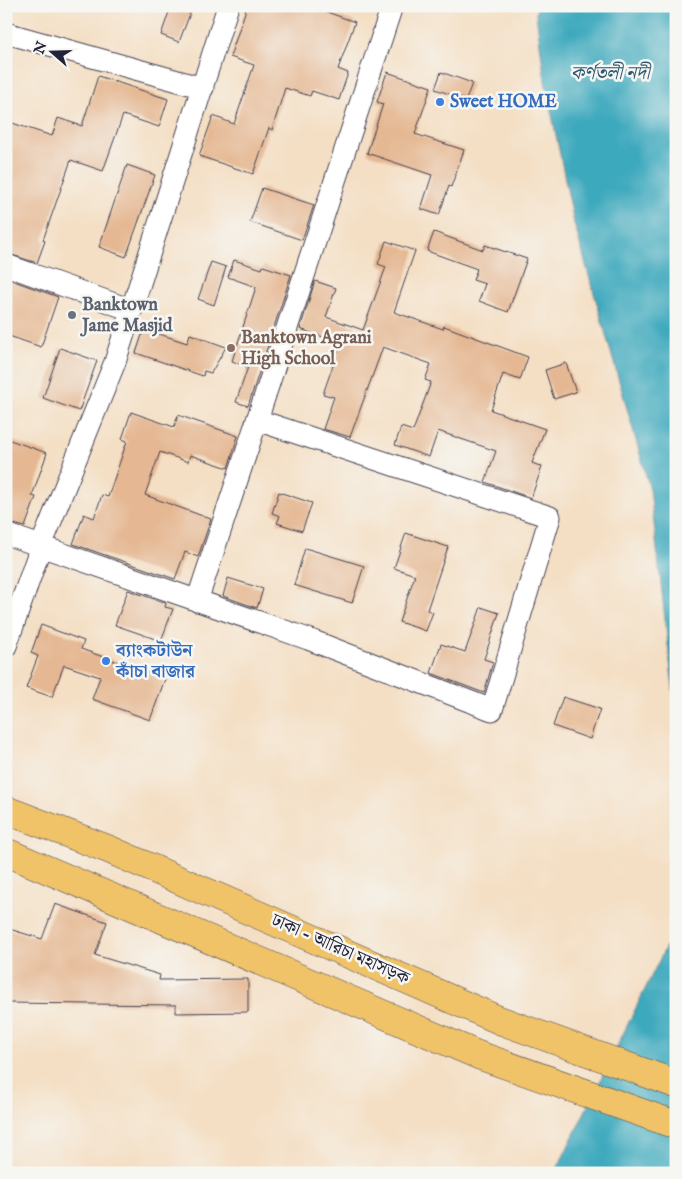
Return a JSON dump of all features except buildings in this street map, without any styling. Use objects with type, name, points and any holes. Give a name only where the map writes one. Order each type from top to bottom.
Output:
[{"type":"highway","name":"ঢাকা - আরিচা মহাসড়ক","points":[[6,810],[108,849],[500,1020],[676,1084]]},
{"type":"highway","points":[[6,852],[478,1056],[676,1125]]},
{"type":"street","points":[[6,646],[41,546],[115,362],[228,6]]},
{"type":"street","points":[[197,602],[392,6]]},
{"type":"street","points":[[6,34],[203,88]]},
{"type":"street","points":[[6,266],[132,310]]},
{"type":"street","points":[[6,534],[197,602],[308,639],[492,710],[550,517],[257,420]]},
{"type":"water","name":"কর্ণতলী নদী","points":[[537,6],[676,6],[676,713],[650,489],[574,223],[545,81],[536,14]]},
{"type":"water","points":[[676,926],[676,1173],[555,1173]]},
{"type":"place","name":"Sweet HOME","points":[[440,102]]},
{"type":"place","name":"Banktown Jame Masjid","points":[[72,315]]},
{"type":"place","name":"Banktown Agrani High School","points":[[231,348]]},
{"type":"place","name":"ব্যাংকটাউন কাঁচা বাজার","points":[[106,661]]}]
